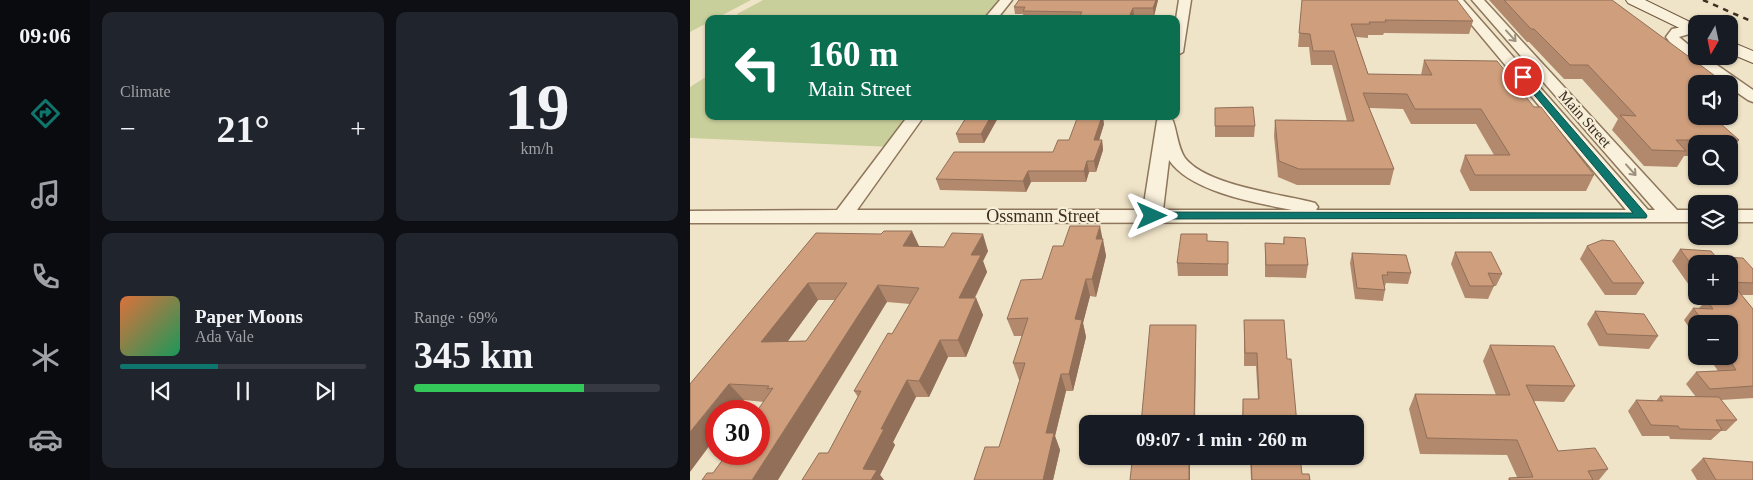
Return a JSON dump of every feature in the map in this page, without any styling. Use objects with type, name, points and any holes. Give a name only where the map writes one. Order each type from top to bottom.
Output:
[{"type":"main road","points":[[1633,0],[1688,27]]},
{"type":"main road","points":[[1738,50],[1753,58]]},
{"type":"street","points":[[993,15],[1006,0]]},
{"type":"street","points":[[1180,29],[1185,0]]},
{"type":"street","name":"Main Street","points":[[1457,0],[1642,216]]},
{"type":"street","name":"Main Street","points":[[1478,0],[1672,216]]},
{"type":"street","points":[[1688,31],[1676,32],[1672,37],[1688,51]]},
{"type":"street","points":[[1707,65],[1753,97]]},
{"type":"street","points":[[843,216],[913,120]]},
{"type":"street","points":[[1152,216],[1165,120]]},
{"type":"street","points":[[1166,120],[1177,159],[1187,170],[1194,174],[1263,198],[1352,217]]},
{"type":"street","name":"Ossmann Street","points":[[690,217],[1688,216]]},
{"type":"street","points":[[1738,216],[1753,216]]},
{"type":"green space","points":[[690,0],[751,0],[723,15],[705,15],[705,24],[690,32]]},
{"type":"green space","points":[[763,0],[1006,0],[993,15],[737,14]]},
{"type":"green space","points":[[705,78],[705,120],[913,120],[893,147],[690,138],[690,87]]},
{"type":"building","points":[[1019,0],[1156,0],[1153,8],[1133,8],[1130,15],[1080,15],[1082,12],[1023,11],[1025,7],[1014,7]]},
{"type":"building","points":[[1302,0],[1457,0],[1473,21],[1385,20],[1386,22],[1351,24],[1368,74],[1432,75],[1424,60],[1497,61],[1534,107],[1541,107],[1594,175],[1475,175],[1465,155],[1510,155],[1481,109],[1415,109],[1407,94],[1363,93],[1394,169],[1299,169],[1279,161],[1275,120],[1354,121],[1334,51],[1313,51],[1310,34],[1299,33]]},
{"type":"building","points":[[1504,0],[1612,0],[1688,56],[1688,65],[1700,65],[1714,75],[1688,75],[1688,125],[1722,125],[1733,135],[1688,135],[1688,140],[1676,140],[1686,151],[1652,150],[1620,115],[1636,116],[1588,65],[1570,65],[1534,29],[1531,29]]},
{"type":"building","points":[[1253,107],[1255,126],[1215,126],[1215,108]]},
{"type":"building","points":[[965,120],[989,120],[981,134],[956,134]]},
{"type":"building","points":[[1076,120],[1101,120],[1094,140],[1102,140],[1094,161],[1087,161],[1084,171],[1028,171],[1023,181],[936,179],[954,152],[1053,152],[1058,140],[1069,140]]},
{"type":"building","points":[[1070,226],[1100,226],[1096,239],[1103,239],[1092,279],[1086,279],[1075,319],[1082,320],[1069,374],[1061,374],[1046,433],[1054,433],[1043,480],[974,480],[985,447],[999,447],[1025,363],[1013,363],[1028,318],[1007,319],[1021,280],[1042,279],[1053,246],[1063,246]]},
{"type":"building","points":[[884,231],[912,231],[903,246],[944,247],[952,233],[983,234],[971,255],[981,255],[959,298],[976,298],[958,340],[940,340],[919,381],[907,380],[881,429],[884,429],[863,469],[877,470],[871,480],[802,480],[819,453],[828,453],[861,391],[854,391],[888,333],[892,334],[919,288],[878,285],[770,452],[770,400],[765,400],[773,388],[767,389],[769,386],[729,384],[716,400],[705,400],[705,414],[690,432],[690,384],[816,233],[881,234]],"holes":[[[808,283],[847,283],[806,341],[761,342]]]},
{"type":"building","points":[[1181,234],[1207,234],[1207,241],[1228,242],[1228,264],[1177,263]]},
{"type":"building","points":[[1284,237],[1305,238],[1308,265],[1266,265],[1265,243],[1284,244]]},
{"type":"building","points":[[1602,240],[1614,241],[1644,283],[1613,283],[1587,246]]},
{"type":"building","points":[[1680,249],[1711,251],[1714,255],[1688,255],[1688,260]]},
{"type":"building","points":[[1455,252],[1491,252],[1502,274],[1488,273],[1494,286],[1470,286]]},
{"type":"building","points":[[1352,253],[1406,255],[1411,273],[1387,272],[1388,275],[1382,275],[1385,290],[1357,288]]},
{"type":"building","points":[[1738,258],[1743,258],[1753,269],[1753,283],[1738,282]]},
{"type":"building","points":[[1738,291],[1753,309],[1753,386],[1710,389],[1696,372],[1736,370],[1733,365],[1738,365],[1738,315],[1698,315],[1693,308],[1713,309],[1710,305],[1738,305]]},
{"type":"building","points":[[1595,311],[1644,314],[1658,336],[1607,334]]},
{"type":"building","points":[[1244,320],[1284,320],[1287,359],[1291,359],[1296,415],[1243,415],[1243,399],[1259,399],[1257,353],[1245,353]]},
{"type":"building","points":[[1150,325],[1196,325],[1194,415],[1142,415]]},
{"type":"building","points":[[1490,345],[1554,346],[1575,386],[1526,385],[1558,451],[1595,448],[1608,469],[1588,471],[1593,480],[1510,480],[1509,478],[1533,477],[1517,440],[1427,438],[1415,394],[1510,395]]},
{"type":"building","points":[[1660,396],[1719,397],[1737,420],[1716,420],[1722,430],[1680,429],[1678,426],[1651,425],[1636,400],[1663,401]]},
{"type":"building","points":[[1703,458],[1753,462],[1753,480],[1716,480]]},
{"type":"building","points":[[719,465],[762,465],[752,480],[702,480],[707,473],[713,473]]},
{"type":"building","points":[[1132,465],[1189,465],[1189,480],[1130,480]]},
{"type":"building","points":[[1251,465],[1301,465],[1302,474],[1309,474],[1310,480],[1252,480]]},
{"type":"railway","points":[[1703,0],[1753,22]]},
{"type":"route","points":[[1152,216],[1642,216],[1523,77]]}]
